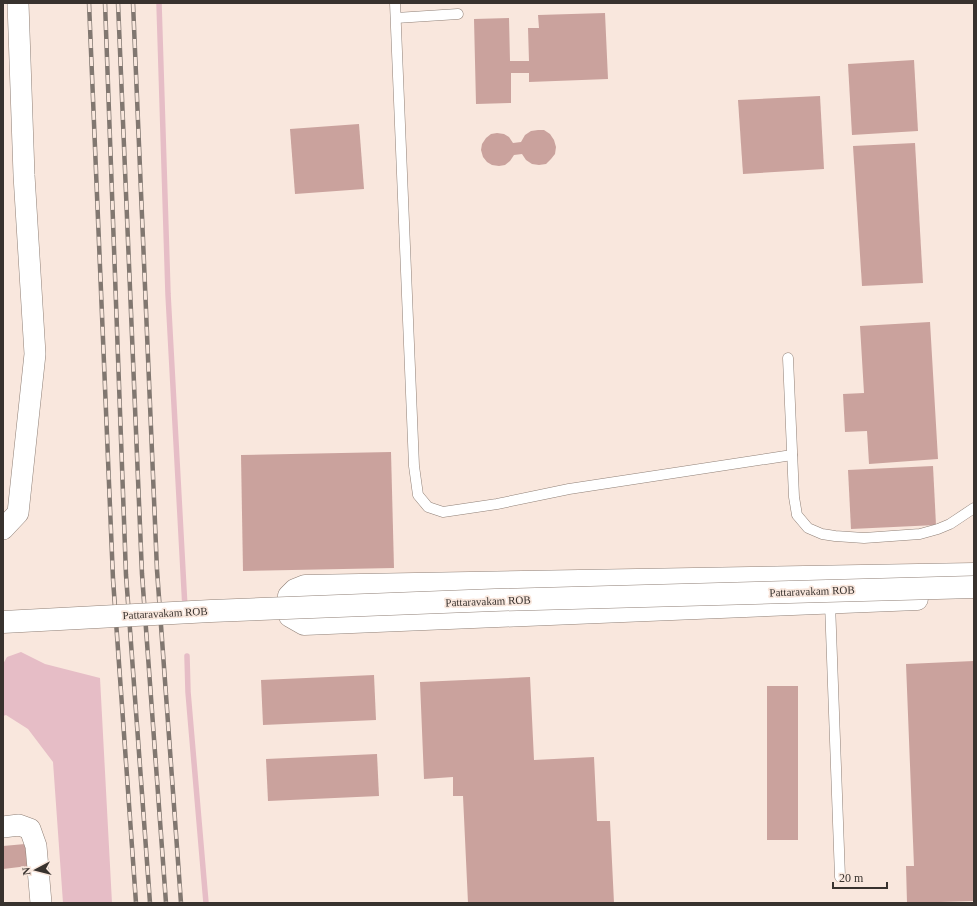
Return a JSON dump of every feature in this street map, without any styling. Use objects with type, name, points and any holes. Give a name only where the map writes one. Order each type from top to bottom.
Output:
[{"type":"street","points":[[3,529],[18,513],[35,354],[24,175],[18,3]]},
{"type":"street","points":[[974,574],[305,586],[295,590],[289,596],[290,616],[304,624],[974,597]]},
{"type":"street","name":"Pattaravakam ROB","points":[[3,622],[250,609],[503,600],[974,587]]},
{"type":"street","points":[[3,827],[19,825],[30,829],[36,846],[41,903]]},
{"type":"lane","points":[[395,3],[414,466],[418,495],[428,508],[443,512],[468,509],[569,489],[792,455]]},
{"type":"lane","points":[[396,18],[458,14]]},
{"type":"lane","points":[[788,358],[794,497],[797,515],[808,528],[822,534],[864,538],[920,534],[950,524],[974,508]]},
{"type":"lane","points":[[830,603],[840,877]]},
{"type":"shaded area","points":[[21,652],[45,664],[100,678],[112,903],[63,903],[53,762],[28,729],[6,715],[3,716],[3,664],[7,657]]},
{"type":"building","points":[[605,13],[608,79],[529,82],[529,73],[511,73],[511,103],[476,104],[474,19],[509,18],[510,61],[529,61],[528,28],[539,28],[538,15]]},
{"type":"building","points":[[914,60],[918,131],[852,135],[848,64]]},
{"type":"building","points":[[820,96],[824,169],[743,174],[738,100]]},
{"type":"building","points":[[359,124],[364,189],[295,194],[290,129]]},
{"type":"building","points":[[544,130],[550,134],[556,147],[555,154],[546,164],[532,164],[526,160],[522,154],[514,155],[505,165],[499,166],[492,165],[483,157],[481,150],[482,144],[491,134],[504,134],[509,137],[513,143],[521,142],[525,135],[531,131]]},
{"type":"building","points":[[915,143],[923,283],[862,286],[853,146]]},
{"type":"building","points":[[930,322],[938,459],[869,464],[867,431],[845,432],[843,394],[864,393],[860,326]]},
{"type":"building","points":[[391,452],[394,568],[243,571],[241,455]]},
{"type":"building","points":[[933,466],[936,525],[851,529],[848,470]]},
{"type":"building","points":[[974,661],[974,901],[907,903],[906,866],[914,866],[906,664]]},
{"type":"building","points":[[374,675],[376,720],[263,725],[261,680]]},
{"type":"building","points":[[530,677],[534,760],[594,757],[597,821],[610,821],[614,903],[468,903],[463,796],[453,796],[453,777],[424,779],[420,682]]},
{"type":"building","points":[[767,686],[798,686],[798,840],[767,840]]},
{"type":"building","points":[[377,754],[379,796],[268,801],[266,759]]},
{"type":"building","points":[[25,844],[28,866],[3,869],[3,846]]},
{"type":"waterway","points":[[159,3],[168,294],[185,608]]},
{"type":"waterway","points":[[187,656],[188,692],[206,903]]},
{"type":"railway","points":[[89,3],[113,579],[136,903]]},
{"type":"railway","points":[[105,3],[126,575],[150,903]]},
{"type":"railway","points":[[118,3],[142,574],[166,903]]},
{"type":"railway","points":[[133,3],[157,570],[181,903]]}]
